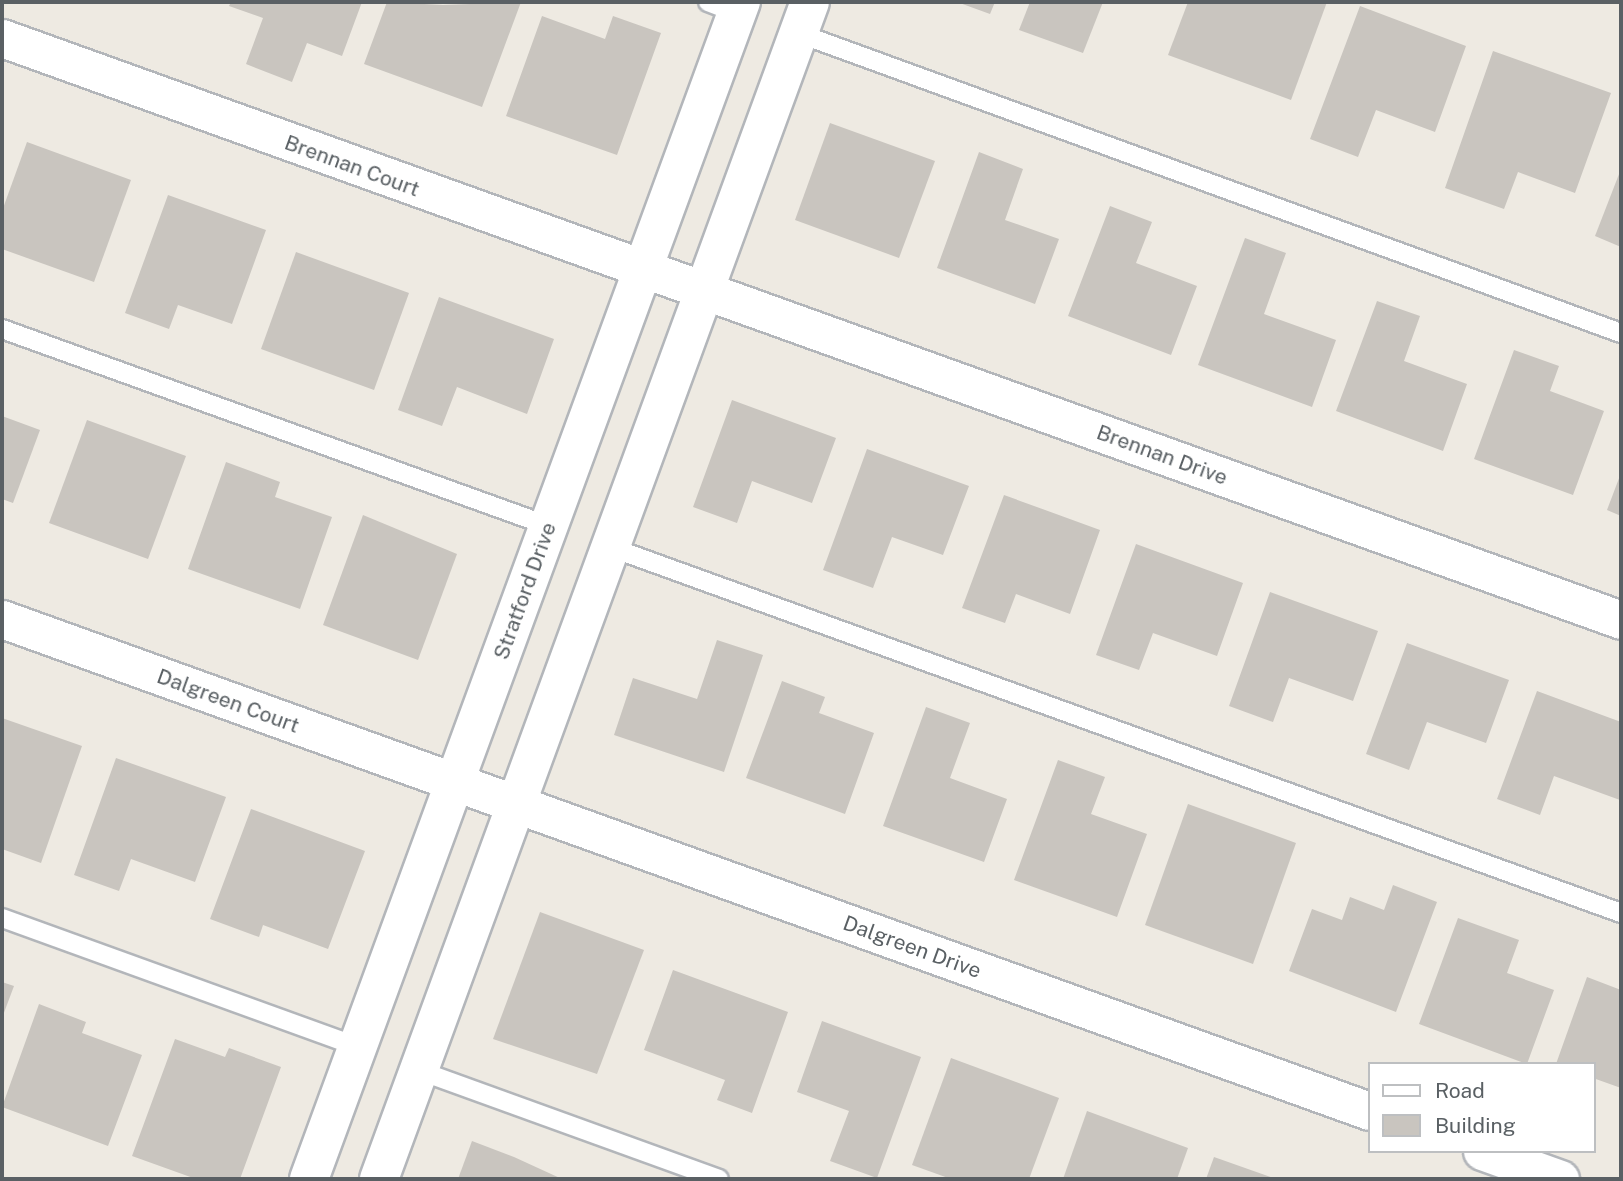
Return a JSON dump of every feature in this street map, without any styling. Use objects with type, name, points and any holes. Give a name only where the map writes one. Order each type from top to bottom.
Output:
[{"type":"street","name":"Stratford Drive","points":[[309,1179],[643,269],[728,5]]},
{"type":"street","points":[[379,1179],[804,17]]},
{"type":"street","name":"Brennan Court","points":[[2,38],[703,289]]},
{"type":"street","name":"Brennan Drive","points":[[703,289],[1621,620]]},
{"type":"street","name":"Dalgreen Court","points":[[2,619],[454,784]]},
{"type":"street","name":"Dalgreen Drive","points":[[454,784],[1368,1111]]},
{"type":"street","points":[[1488,1153],[1560,1179]]},
{"type":"lane","points":[[804,17],[1621,333]]},
{"type":"lane","points":[[2,329],[549,526]]},
{"type":"lane","points":[[610,547],[1621,913]]},
{"type":"lane","points":[[2,918],[358,1047]]},
{"type":"lane","points":[[418,1070],[719,1179]]},
{"type":"building","points":[[231,2],[362,2],[342,56],[307,43],[292,82],[246,64],[263,18],[229,6]]},
{"type":"building","points":[[387,2],[443,5],[521,2],[482,107],[364,64]]},
{"type":"building","points":[[957,2],[995,2],[990,14]]},
{"type":"building","points":[[1030,2],[1103,2],[1083,53],[1019,30]]},
{"type":"building","points":[[1188,2],[1327,2],[1291,100],[1168,55]]},
{"type":"building","points":[[1360,6],[1466,46],[1435,132],[1376,110],[1358,157],[1310,139]]},
{"type":"building","points":[[542,16],[605,39],[613,16],[661,33],[617,155],[506,116]]},
{"type":"building","points":[[1493,51],[1611,93],[1575,193],[1518,172],[1504,209],[1445,188]]},
{"type":"building","points":[[830,123],[935,161],[899,258],[795,220]]},
{"type":"building","points":[[27,142],[131,180],[94,282],[2,249],[2,211]]},
{"type":"building","points":[[979,152],[1023,169],[1005,220],[1059,239],[1035,304],[937,268]]},
{"type":"building","points":[[1621,169],[1621,247],[1595,236]]},
{"type":"building","points":[[168,195],[266,230],[232,324],[178,305],[169,329],[125,313]]},
{"type":"building","points":[[1110,206],[1152,222],[1136,263],[1197,286],[1171,355],[1068,316]]},
{"type":"building","points":[[1245,238],[1286,253],[1264,314],[1336,340],[1312,407],[1198,365]]},
{"type":"building","points":[[296,252],[409,293],[374,390],[261,349]]},
{"type":"building","points":[[439,297],[554,339],[527,414],[457,387],[442,426],[398,410]]},
{"type":"building","points":[[1377,301],[1420,316],[1404,361],[1467,384],[1443,451],[1336,411]]},
{"type":"building","points":[[1514,350],[1559,366],[1550,391],[1604,411],[1573,495],[1474,459]]},
{"type":"building","points":[[732,400],[836,438],[812,503],[752,481],[737,523],[693,507]]},
{"type":"building","points":[[2,416],[40,430],[13,503],[2,499]]},
{"type":"building","points":[[87,420],[186,456],[148,559],[49,523]]},
{"type":"building","points":[[867,449],[969,486],[943,555],[892,537],[873,588],[823,570]]},
{"type":"building","points":[[226,462],[280,482],[275,497],[332,517],[300,609],[188,569]]},
{"type":"building","points":[[1621,473],[1621,516],[1607,510]]},
{"type":"building","points":[[1004,495],[1100,530],[1070,614],[1016,594],[1005,623],[962,608]]},
{"type":"building","points":[[363,515],[457,554],[418,660],[323,625]]},
{"type":"building","points":[[1136,544],[1243,583],[1217,656],[1153,633],[1139,670],[1096,655]]},
{"type":"building","points":[[1270,592],[1378,631],[1353,701],[1289,678],[1273,722],[1229,706]]},
{"type":"building","points":[[717,640],[763,655],[724,772],[614,735],[633,678],[697,699]]},
{"type":"building","points":[[1407,643],[1509,680],[1486,743],[1427,722],[1409,770],[1366,754]]},
{"type":"building","points":[[782,681],[825,697],[819,713],[874,733],[845,814],[746,778]]},
{"type":"building","points":[[1537,691],[1621,722],[1620,800],[1554,776],[1540,815],[1497,799]]},
{"type":"building","points":[[926,707],[970,723],[950,778],[1007,799],[984,862],[883,826]]},
{"type":"building","points":[[2,718],[82,746],[41,863],[2,849]]},
{"type":"building","points":[[116,758],[226,797],[195,882],[131,859],[119,891],[74,875]]},
{"type":"building","points":[[1058,760],[1105,777],[1091,814],[1147,834],[1117,917],[1014,880]]},
{"type":"building","points":[[1188,804],[1296,843],[1253,964],[1145,925]]},
{"type":"building","points":[[251,809],[365,851],[328,949],[263,925],[259,937],[210,919]]},
{"type":"building","points":[[1393,885],[1437,902],[1396,1012],[1289,971],[1312,909],[1342,920],[1350,897],[1384,910]]},
{"type":"building","points":[[540,912],[644,950],[597,1074],[493,1039]]},
{"type":"building","points":[[1458,918],[1519,940],[1507,973],[1554,990],[1528,1062],[1419,1024]]},
{"type":"building","points":[[673,970],[788,1012],[752,1113],[717,1100],[725,1080],[644,1050]]},
{"type":"building","points":[[1587,977],[1621,990],[1621,1088],[1595,1079],[1595,1062],[1557,1062]]},
{"type":"building","points":[[2,982],[14,986],[2,1018]]},
{"type":"building","points":[[39,1004],[86,1022],[82,1033],[142,1055],[108,1146],[2,1107]]},
{"type":"building","points":[[822,1021],[921,1057],[877,1178],[830,1161],[849,1111],[797,1092]]},
{"type":"building","points":[[175,1039],[225,1057],[229,1048],[281,1067],[240,1179],[196,1179],[132,1156]]},
{"type":"building","points":[[951,1058],[1059,1098],[1029,1179],[951,1179],[912,1165]]},
{"type":"building","points":[[1087,1111],[1188,1148],[1177,1179],[1063,1179]]},
{"type":"building","points":[[472,1141],[514,1157],[562,1179],[458,1179]]},
{"type":"building","points":[[1214,1157],[1276,1179],[1206,1179]]}]
